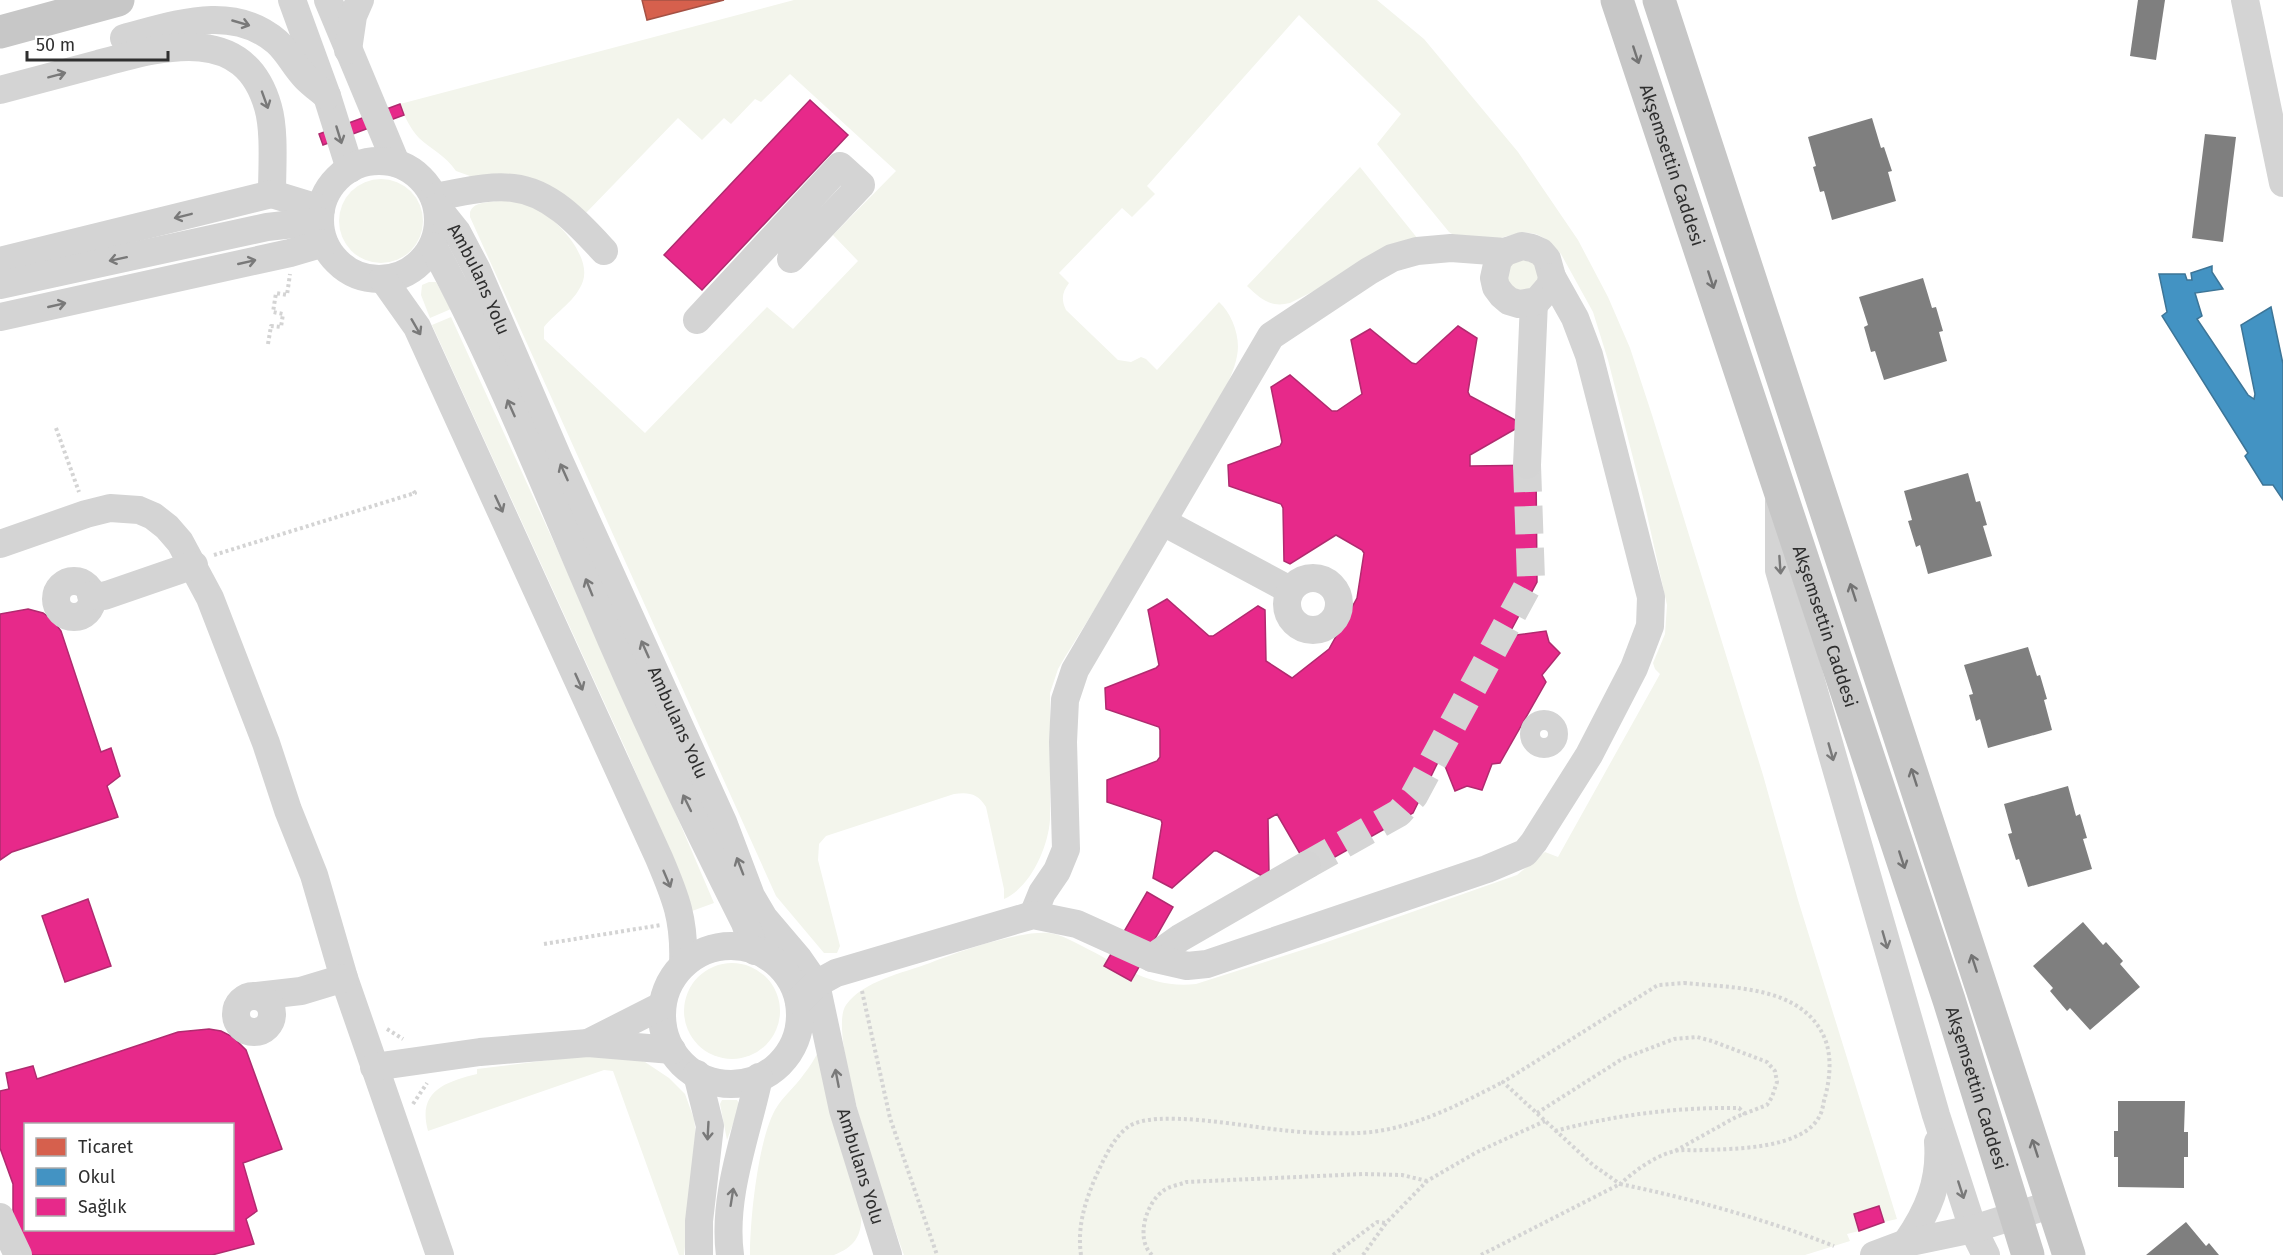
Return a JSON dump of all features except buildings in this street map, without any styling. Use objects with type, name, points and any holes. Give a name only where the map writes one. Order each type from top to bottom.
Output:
[{"type":"main road","points":[[0,32],[118,0]]},
{"type":"main road","name":"Akşemsettin Caddesi","points":[[1617,0],[1948,1000],[2028,1255]]},
{"type":"main road","name":"Akşemsettin Caddesi","points":[[1659,0],[2069,1255]]},
{"type":"street","points":[[292,0],[327,96],[350,169]]},
{"type":"street","points":[[328,0],[396,163]]},
{"type":"street","points":[[348,52],[353,16],[360,0]]},
{"type":"street","points":[[2245,0],[2283,183]]},
{"type":"street","points":[[0,69],[197,20],[221,19],[248,25],[275,41],[306,78],[327,96]]},
{"type":"street","points":[[0,90],[161,49],[179,46],[209,47],[244,65],[254,77],[268,106],[271,118],[272,194]]},
{"type":"street","points":[[379,161],[396,163],[412,171],[425,182],[436,202],[438,227],[433,246],[421,263],[403,274],[383,279],[364,277],[348,270],[334,258],[322,224],[326,193],[336,179],[364,163],[379,161]]},
{"type":"street","points":[[697,320],[840,166],[861,185],[791,259]]},
{"type":"street","points":[[436,202],[497,188],[528,191],[558,207],[581,226],[604,250]]},
{"type":"street","points":[[0,261],[272,194],[322,224]]},
{"type":"street","name":"Ambulans Yolu","points":[[436,202],[457,232],[477,270],[558,458],[723,822],[751,896],[764,918],[798,958],[843,1110],[879,1253]]},
{"type":"street","points":[[0,317],[290,252],[322,224]]},
{"type":"street","points":[[0,285],[267,227],[322,224]]},
{"type":"street","points":[[433,246],[466,306],[572,545],[634,692],[745,923],[756,951]]},
{"type":"street","points":[[1033,915],[1066,849],[1063,742],[1065,700],[1075,669],[1271,336],[1369,271],[1392,258],[1417,251],[1451,248],[1505,252],[1522,246],[1540,252],[1551,267],[1552,277],[1545,294],[1534,302],[1519,304],[1509,301],[1496,287],[1494,268],[1505,252]]},
{"type":"street","points":[[807,993],[796,991],[785,971],[768,956],[740,947],[724,946],[702,952],[683,965],[669,983],[661,1006],[663,1028],[672,1050],[687,1067],[697,1074],[706,1079],[729,1084],[751,1081],[771,1071],[787,1055],[797,1035],[800,1013],[807,993],[837,973],[1033,915],[1077,924],[1152,958],[1187,966],[1207,964],[1510,861],[1525,853],[1589,755],[1634,668],[1650,626],[1651,597],[1589,355],[1575,318],[1552,277]]},
{"type":"street","points":[[383,279],[417,327],[659,858],[682,922],[683,965]]},
{"type":"street","points":[[1527,465],[1534,302]]},
{"type":"street","points":[[1779,485],[1779,570],[1973,1242],[1986,1255]]},
{"type":"street","points":[[0,544],[110,508],[139,510],[153,516],[180,542],[210,598],[314,875],[344,978],[440,1255]]},
{"type":"street","points":[[1163,522],[1290,590]]},
{"type":"street","points":[[91,595],[104,596],[194,565]]},
{"type":"street","points":[[1553,738],[1589,755]]},
{"type":"street","points":[[1152,958],[1180,938],[1307,865]]},
{"type":"street","points":[[257,996],[301,991],[344,978]]},
{"type":"street","points":[[588,1043],[661,1006]]},
{"type":"street","points":[[374,1067],[480,1052],[588,1043],[672,1050]]},
{"type":"street","points":[[697,1074],[710,1126],[699,1221],[699,1255]]},
{"type":"street","points":[[730,1255],[727,1233],[731,1199],[759,1077]]},
{"type":"street","points":[[1906,1243],[1922,1220],[1934,1190],[1939,1156],[1936,1115]]},
{"type":"street","points":[[1874,1255],[1906,1243],[1973,1242],[2016,1216],[2053,1204]]},
{"type":"street","points":[[0,1217],[18,1255]]},
{"type":"path","points":[[268,344],[271,326],[281,327],[283,314],[273,312],[276,293],[287,295],[291,270],[290,252]]},
{"type":"path","points":[[56,428],[81,499]]},
{"type":"path","points":[[194,565],[213,555],[388,498],[415,493],[412,489]]},
{"type":"path","points":[[544,944],[682,922]]},
{"type":"path","points":[[1081,1255],[1079,1228],[1086,1200],[1100,1166],[1114,1141],[1129,1126],[1145,1119],[1169,1118],[1284,1131],[1360,1133],[1413,1124],[1503,1082],[1658,985],[1683,983],[1742,989],[1777,996],[1797,1005],[1815,1022],[1824,1038],[1830,1058],[1826,1092],[1820,1116],[1807,1130],[1782,1142],[1738,1149],[1674,1151]]},
{"type":"path","points":[[862,991],[890,1118],[937,1255]]},
{"type":"path","points":[[1481,1255],[1620,1184],[1640,1167],[1767,1105],[1777,1082],[1775,1071],[1767,1062],[1697,1037],[1674,1039],[1622,1059],[1537,1113]]},
{"type":"path","points":[[1503,1082],[1593,1165],[1620,1184],[1725,1208],[1785,1227],[1834,1246]]},
{"type":"path","points":[[1555,1131],[1634,1114],[1707,1107],[1739,1108],[1745,1114]]},
{"type":"path","points":[[1363,1255],[1386,1223],[1426,1181],[1477,1152],[1545,1121]]},
{"type":"path","points":[[1152,1255],[1148,1251],[1143,1231],[1148,1209],[1163,1190],[1186,1182],[1363,1174],[1402,1175],[1426,1181]]},
{"type":"path","points":[[1333,1255],[1377,1222],[1386,1223]]},
{"type":"shaded area","points":[[794,0],[1377,0],[1424,39],[1518,152],[1578,240],[1608,297],[1630,348],[1763,775],[1798,900],[1897,1219],[1884,1222],[1879,1206],[1854,1214],[1859,1231],[1847,1234],[1850,1241],[1805,1255],[904,1255],[862,1126],[844,1051],[842,1022],[846,1005],[853,997],[884,979],[957,953],[1005,938],[1036,933],[1062,936],[1124,968],[1151,979],[1180,985],[1196,984],[1324,943],[1517,875],[1545,852],[1558,857],[1660,674],[1653,663],[1665,634],[1667,605],[1644,501],[1608,360],[1593,312],[1561,254],[1546,239],[1536,234],[1523,232],[1489,241],[1455,236],[1449,232],[1377,144],[1401,114],[1299,15],[1147,186],[1155,194],[1132,217],[1122,208],[1059,273],[1069,283],[1063,296],[1066,310],[1118,360],[1131,362],[1141,357],[1157,370],[1219,302],[1228,313],[1234,326],[1238,349],[1231,376],[1221,396],[1058,669],[1050,693],[1050,820],[1042,854],[1030,876],[1014,893],[1004,899],[1004,889],[986,807],[976,796],[964,793],[954,794],[826,836],[819,844],[818,860],[840,946],[837,953],[824,953],[776,896],[470,217],[470,212],[475,206],[486,202],[508,201],[526,204],[547,215],[567,235],[581,259],[584,270],[583,281],[571,300],[544,327],[544,339],[645,433],[767,307],[793,329],[858,261],[833,235],[896,171],[790,74],[761,102],[755,99],[731,124],[724,118],[702,140],[678,118],[583,216],[456,171],[416,134],[400,104]]},
{"type":"shaded area","points":[[1360,167],[1418,239],[1290,303],[1271,303],[1257,295],[1247,286]]},
{"type":"shaded area","points":[[381,179],[397,182],[411,191],[420,205],[423,221],[420,237],[411,251],[397,260],[381,263],[365,260],[351,251],[342,237],[339,221],[342,205],[351,191],[365,182]]},
{"type":"shaded area","points":[[1529,258],[1540,272],[1535,288],[1512,291],[1504,270],[1507,264]]},
{"type":"shaded area","points":[[436,282],[451,309],[430,318],[421,295],[422,285]]},
{"type":"shaded area","points":[[451,317],[646,744],[714,903],[692,911],[671,854],[626,750],[432,325]]},
{"type":"shaded area","points":[[732,963],[750,967],[766,977],[776,993],[780,1011],[776,1029],[766,1045],[750,1055],[732,1059],[714,1055],[698,1045],[688,1029],[684,1011],[688,993],[698,977],[714,967]]},
{"type":"shaded area","points":[[819,1051],[861,1209],[861,1225],[857,1238],[848,1247],[834,1255],[750,1255],[756,1181],[769,1124],[778,1105]]},
{"type":"shaded area","points":[[597,1054],[626,1055],[645,1062],[669,1078],[685,1094],[694,1119],[697,1143],[684,1255],[679,1255],[613,1071],[604,1070],[428,1131],[426,1117],[430,1097],[445,1085],[477,1074],[477,1069]]},
{"type":"shaded area","points":[[722,1100],[737,1100],[740,1105],[727,1140],[720,1104]]},
{"type":"tunnel","points":[[1307,865],[1399,813],[1414,796],[1531,580],[1527,465]]}]
